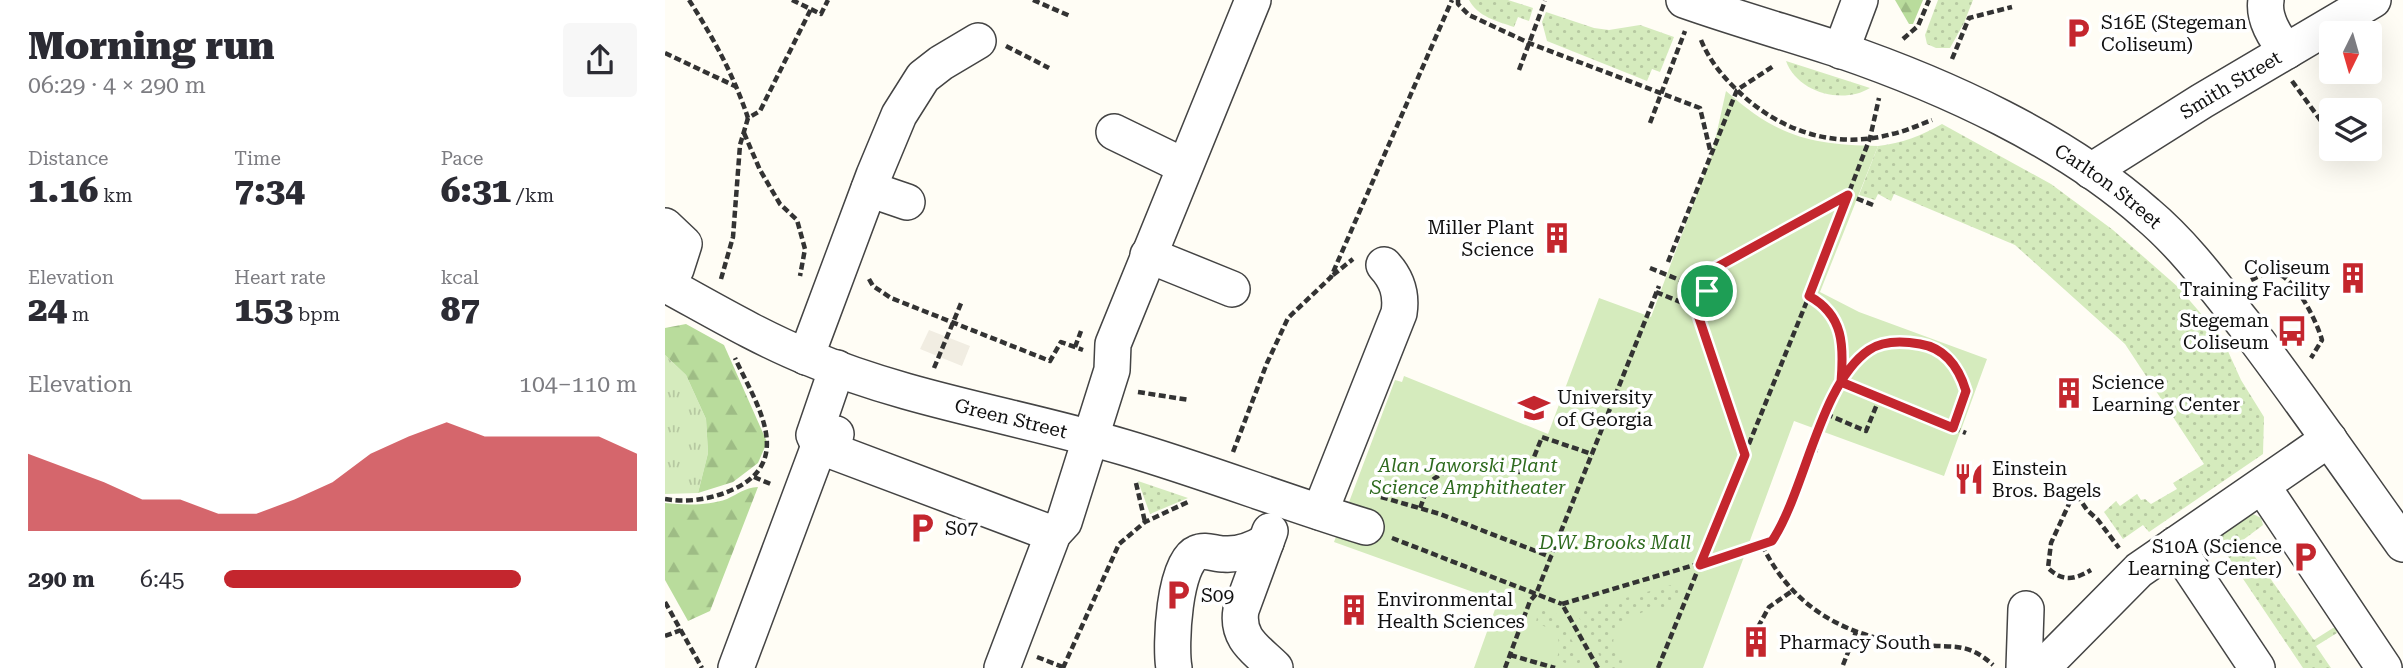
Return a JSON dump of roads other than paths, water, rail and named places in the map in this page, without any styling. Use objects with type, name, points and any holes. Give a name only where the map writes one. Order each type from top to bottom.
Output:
[{"type":"street","points":[[1002,668],[1053,534],[1064,522],[1080,435],[1112,370],[1099,350],[1148,255],[1254,0]]},
{"type":"street","points":[[1841,51],[1860,0]]},
{"type":"street","points":[[2266,0],[2268,19],[2287,51]]},
{"type":"street","name":"Smith Street","points":[[2091,171],[2373,0]]},
{"type":"street","name":"Carlton Street","points":[[1685,15],[1841,51],[1961,97],[2027,131],[2091,171],[2147,213],[2196,262],[2284,376],[2403,544]]},
{"type":"street","points":[[736,668],[819,446],[834,438],[833,367],[869,189],[899,115],[923,77],[941,63],[990,43]]},
{"type":"street","points":[[1114,132],[1184,166]]},
{"type":"street","points":[[869,189],[907,202]]},
{"type":"street","points":[[1148,255],[1232,289]]},
{"type":"street","name":"Green Street","points":[[671,256],[833,367],[961,407],[1080,435],[1233,481],[1320,512],[1369,512]]},
{"type":"street","points":[[1320,512],[1336,445],[1398,314],[1400,268]]},
{"type":"street","points":[[2042,668],[2139,570],[2329,439]]},
{"type":"street","points":[[819,446],[1053,534]]},
{"type":"street","points":[[2263,486],[2383,668]]},
{"type":"street","points":[[1275,668],[1250,646],[1242,632],[1240,621],[1241,610],[1282,498]]},
{"type":"street","points":[[1174,668],[1171,644],[1173,618],[1189,559],[1198,552],[1238,553],[1266,542]]},
{"type":"street","points":[[2175,545],[2257,668]]},
{"type":"street","points":[[2024,668],[2026,609]]},
{"type":"place","name":"S16E (Stegeman Coliseum)","points":[[2078,33]]},
{"type":"place","name":"Miller Plant Science","points":[[1557,238]]},
{"type":"place","name":"Coliseum Training Facility","points":[[2353,278]]},
{"type":"place","name":"Stegeman Coliseum","points":[[2292,331]]},
{"type":"place","name":"Science Learning Center","points":[[2069,393]]},
{"type":"place","name":"University of Georgia","points":[[1534,408]]},
{"type":"place","name":"Einstein Bros. Bagels","points":[[1969,479]]},
{"type":"place","name":"S07","points":[[922,528]]},
{"type":"place","name":"S10A (Science Learning Center)","points":[[2305,557]]},
{"type":"place","name":"S09","points":[[1178,595]]},
{"type":"place","name":"Environmental Health Sciences","points":[[1354,610]]},
{"type":"place","name":"Pharmacy South","points":[[1756,642]]},
{"type":"park label","name":"Alan Jaworski Plant Science Amphitheater","points":[[1468,476]]},
{"type":"park label","name":"D.W. Brooks Mall","points":[[1615,542]]}]
